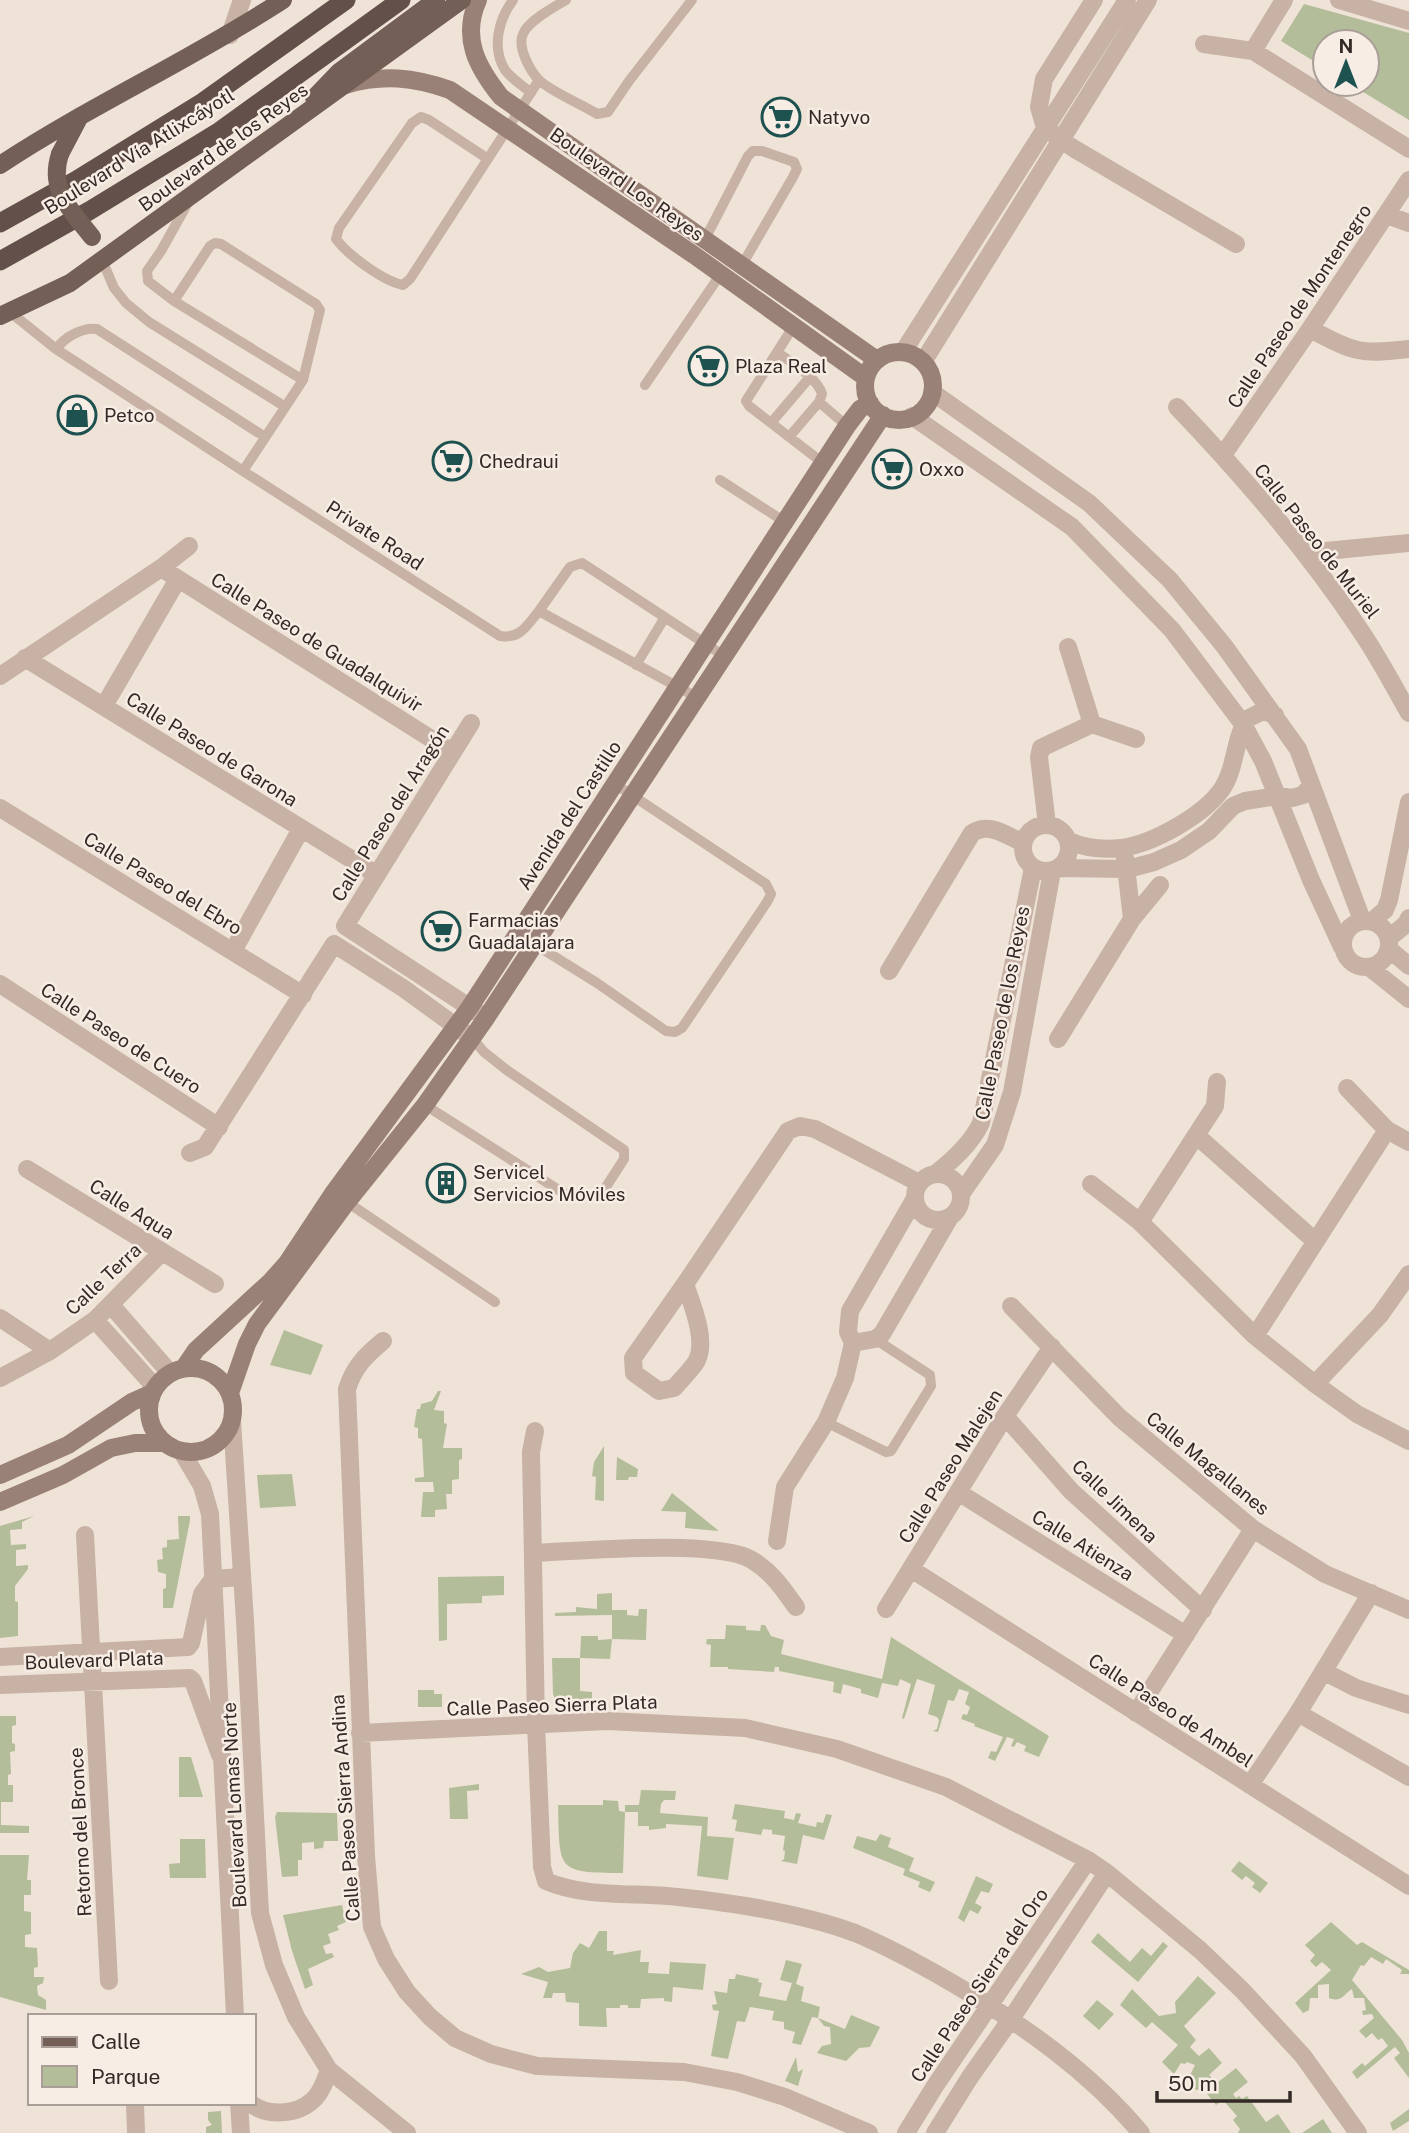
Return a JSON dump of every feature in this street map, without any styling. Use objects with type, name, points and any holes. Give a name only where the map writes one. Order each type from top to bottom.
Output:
[{"type":"highway","name":"Boulevard Vía Atlixcáyotl","points":[[0,223],[75,181],[203,102],[346,0]]},
{"type":"highway","name":"Boulevard Vía Atlixcáyotl","points":[[0,261],[89,211],[220,131],[401,0]]},
{"type":"main road","points":[[0,165],[80,116],[230,35],[283,0]]},
{"type":"main road","points":[[302,115],[320,90],[339,72],[436,0]]},
{"type":"main road","name":"Boulevard de los Reyes","points":[[5,314],[70,283],[462,0]]},
{"type":"main road","name":"Boulevard Los Reyes","points":[[478,0],[470,23],[471,44],[491,85],[501,97],[877,360]]},
{"type":"main road","name":"Boulevard Los Reyes","points":[[345,85],[381,77],[425,82],[450,90],[694,256],[866,379]]},
{"type":"main road","points":[[80,116],[60,154],[55,175],[58,188],[92,237],[102,260]]},
{"type":"main road","points":[[904,352],[923,362],[929,370],[932,392],[926,406],[903,419],[883,415],[870,403],[866,395],[866,379],[877,360],[890,353],[904,352]]},
{"type":"main road","name":"Avenida del Castillo","points":[[230,1394],[247,1344],[257,1324],[470,1007],[847,426],[860,409],[870,403]]},
{"type":"main road","name":"Avenida del Castillo","points":[[177,1371],[287,1263],[340,1197],[425,1105],[535,945],[883,415]]},
{"type":"main road","points":[[0,1475],[17,1470],[68,1445],[154,1390],[177,1371],[197,1368],[211,1373],[222,1382],[230,1394],[232,1422],[227,1433],[207,1450],[182,1452],[163,1443],[135,1443],[111,1448],[62,1475],[0,1502]]},
{"type":"main road","points":[[154,1390],[148,1406],[149,1420],[163,1443]]},
{"type":"street","points":[[230,35],[242,0]]},
{"type":"street","points":[[1094,0],[1044,79],[1039,107],[1045,128],[1236,244]]},
{"type":"street","points":[[904,352],[1127,0]]},
{"type":"street","points":[[923,362],[1148,0]]},
{"type":"street","points":[[1253,51],[1284,0]]},
{"type":"street","points":[[1339,0],[1409,21]]},
{"type":"street","points":[[1204,44],[1253,51],[1409,149]]},
{"type":"street","name":"Calle Paseo de Montenegro","points":[[1223,454],[1310,330],[1409,180]]},
{"type":"street","points":[[1387,215],[1409,223]]},
{"type":"street","points":[[1310,330],[1349,349],[1364,353],[1409,349]]},
{"type":"street","points":[[932,392],[1089,503],[1170,580],[1225,647],[1298,749],[1367,921],[1385,930],[1389,944],[1409,966]]},
{"type":"street","name":"Calle Paseo de Muriel","points":[[1177,407],[1223,454],[1305,553],[1361,631],[1409,713]]},
{"type":"street","points":[[912,416],[1072,527],[1172,630],[1243,724],[1278,796],[1345,956],[1360,967],[1378,964],[1385,958],[1389,944],[1409,918]]},
{"type":"street","points":[[997,475],[1014,450]]},
{"type":"street","points":[[1083,538],[1101,515]]},
{"type":"street","points":[[1305,553],[1409,543]]},
{"type":"street","points":[[0,676],[161,568],[189,546]]},
{"type":"street","name":"Calle Paseo de Guadalquivir","points":[[161,568],[452,752]]},
{"type":"street","points":[[104,706],[178,579]]},
{"type":"street","points":[[1068,647],[1092,724]]},
{"type":"street","name":"Calle Paseo de Garona","points":[[25,658],[377,875]]},
{"type":"street","points":[[1275,715],[1262,711],[1247,719],[1243,724],[1227,779],[1208,805],[1181,825],[1122,848],[1084,847],[1069,841],[1060,830],[1047,825],[1032,830],[1023,843],[1024,857],[1033,868],[1046,872],[1056,869],[1128,869],[1154,862],[1181,850],[1209,831],[1233,806],[1245,801],[1278,796],[1292,798],[1303,795],[1311,787]]},
{"type":"street","name":"Calle Paseo del Aragón","points":[[373,944],[345,926],[471,723]]},
{"type":"street","points":[[1047,825],[1039,757],[1041,748],[1092,724],[1136,739]]},
{"type":"street","points":[[1342,947],[1347,930],[1354,923],[1367,921],[1385,911],[1409,802]]},
{"type":"street","name":"Calle Paseo del Ebro","points":[[0,808],[303,995]]},
{"type":"street","points":[[889,971],[972,833],[980,828],[988,828],[1023,843]]},
{"type":"street","points":[[233,951],[301,829]]},
{"type":"street","points":[[1056,869],[1068,856],[1069,841]]},
{"type":"street","points":[[1122,848],[1128,869],[1132,919]]},
{"type":"street","name":"Calle Paseo de los Reyes","points":[[777,1541],[785,1487],[826,1422],[845,1378],[853,1343],[848,1332],[850,1311],[923,1186],[952,1160],[976,1133],[981,1123],[1033,868]]},
{"type":"street","name":"Calle Paseo de los Reyes","points":[[961,1194],[995,1146],[1012,1092],[1056,869]]},
{"type":"street","points":[[1058,1039],[1132,919],[1160,885]]},
{"type":"street","points":[[190,1153],[205,1147],[219,1127],[334,944],[472,1038]]},
{"type":"street","points":[[361,961],[373,944],[486,1018]]},
{"type":"street","points":[[1369,967],[1409,999]]},
{"type":"street","name":"Calle Paseo de Cuero","points":[[0,984],[219,1127]]},
{"type":"street","points":[[1140,1222],[1215,1106],[1217,1082]]},
{"type":"street","points":[[1347,1088],[1387,1130],[1409,1142]]},
{"type":"street","points":[[685,1284],[698,1324],[699,1355],[674,1388],[659,1391],[634,1373],[632,1358],[788,1131],[800,1126],[815,1129],[923,1186]]},
{"type":"street","points":[[1255,1336],[1387,1130]]},
{"type":"street","points":[[1197,1136],[1315,1241]]},
{"type":"street","name":"Calle Aqua","points":[[27,1169],[215,1284]]},
{"type":"street","points":[[853,1343],[875,1339],[882,1334],[950,1217],[961,1203],[958,1185],[944,1174],[923,1186]]},
{"type":"street","points":[[1091,1184],[1140,1222],[1255,1336],[1357,1414],[1409,1441]]},
{"type":"street","points":[[923,1186],[924,1216],[941,1220],[950,1217]]},
{"type":"street","name":"Calle Terra","points":[[0,1378],[50,1351],[95,1320],[162,1252]]},
{"type":"street","points":[[1315,1384],[1380,1315],[1409,1274]]},
{"type":"street","points":[[111,1305],[177,1371]]},
{"type":"street","name":"Calle Magallanes","points":[[1011,1307],[1119,1417],[1253,1529],[1325,1574],[1409,1610]]},
{"type":"street","points":[[0,1318],[50,1351]]},
{"type":"street","points":[[95,1320],[154,1390]]},
{"type":"street","name":"Calle Paseo Sierra Andina","points":[[383,1341],[362,1358],[347,1389],[366,1856],[373,1927],[386,1959],[407,1992],[430,2017],[455,2038],[491,2054],[537,2066],[684,2072],[737,2082],[785,2097],[869,2133]]},
{"type":"street","name":"Calle Paseo Malejen","points":[[886,1609],[1005,1416],[1052,1347]]},
{"type":"street","name":"Calle Jimena","points":[[1005,1416],[1071,1491],[1203,1610]]},
{"type":"street","name":"Boulevard Lomas Norte","points":[[232,1422],[260,1913],[274,1965],[296,2017],[329,2070],[407,2133]]},
{"type":"street","points":[[535,1431],[531,1452],[536,1724],[542,1867],[546,1881],[581,1891],[670,1896],[747,1906],[855,1933],[926,1968],[1041,2039],[1083,2074],[1141,2133]]},
{"type":"street","name":"Boulevard Lomas Norte","points":[[182,1452],[208,1502],[234,2014]]},
{"type":"street","name":"Calle Atienza","points":[[958,1492],[1186,1635]]},
{"type":"street","points":[[1136,1713],[1253,1529]]},
{"type":"street","name":"Retorno del Bronce","points":[[85,1535],[108,1981]]},
{"type":"street","points":[[211,1547],[241,1546]]},
{"type":"street","points":[[534,1553],[690,1548],[724,1552],[751,1559],[776,1578],[796,1607]]},
{"type":"street","name":"Calle Paseo de Ambel","points":[[911,1569],[1409,1886]]},
{"type":"street","points":[[213,1579],[242,1577]]},
{"type":"street","name":"Boulevard Plata","points":[[0,1657],[188,1647],[202,1594],[213,1579]]},
{"type":"street","points":[[1250,1785],[1298,1713],[1371,1593]]},
{"type":"street","points":[[1323,1671],[1356,1688],[1409,1705]]},
{"type":"street","name":"Boulevard Plata","points":[[0,1685],[190,1678],[222,1762]]},
{"type":"street","points":[[1298,1713],[1409,1777]]},
{"type":"street","name":"Calle Paseo Sierra Plata","points":[[360,1733],[607,1721],[745,1728],[837,1749],[946,1787],[1088,1860],[1200,1950],[1242,1990],[1303,2056],[1358,2133]]},
{"type":"street","name":"Calle Paseo Sierra del Oro","points":[[906,2133],[1088,1860]]},
{"type":"street","points":[[935,2133],[1107,1873]]},
{"type":"street","points":[[252,2105],[257,2109],[274,2112],[292,2112],[303,2107],[313,2101],[320,2092],[329,2070]]},
{"type":"street","points":[[135,2105],[136,2133]]},
{"type":"street","points":[[239,2105],[241,2133]]},
{"type":"lane","points":[[513,0],[504,13],[498,33],[499,53],[505,70],[531,93]]},
{"type":"lane","points":[[566,0],[544,13],[523,33],[524,54],[539,80],[597,114],[608,113],[629,81],[692,0]]},
{"type":"lane","points":[[488,159],[421,117],[404,133],[339,228],[336,239],[343,248],[392,283],[402,285],[410,279],[488,159],[518,110],[539,80]]},
{"type":"lane","points":[[694,256],[748,156],[753,151],[762,151],[794,162],[797,169],[743,265]]},
{"type":"lane","points":[[192,195],[146,275],[148,281],[174,301],[303,380]]},
{"type":"lane","points":[[174,301],[210,246],[215,243],[221,244],[316,304],[320,310],[303,380],[243,471]]},
{"type":"lane","points":[[102,260],[114,288],[149,321],[284,406]]},
{"type":"lane","points":[[645,385],[720,275]]},
{"type":"lane","name":"Private Road","points":[[5,314],[500,636],[510,638],[519,635],[570,567],[582,563],[665,617]]},
{"type":"lane","points":[[793,327],[746,401],[823,463]]},
{"type":"lane","points":[[56,349],[60,343],[84,329],[97,329],[265,438]]},
{"type":"lane","points":[[777,352],[810,377],[822,394],[819,402],[789,437]]},
{"type":"lane","points":[[771,423],[810,377]]},
{"type":"lane","points":[[819,402],[847,426]]},
{"type":"lane","points":[[720,481],[785,522]]},
{"type":"lane","points":[[539,611],[698,698]]},
{"type":"lane","points":[[636,665],[665,617],[724,656]]},
{"type":"lane","points":[[517,934],[564,962],[666,1031],[675,1032],[682,1028],[767,902],[771,894],[766,884],[615,784]]},
{"type":"lane","points":[[472,1038],[508,1072],[624,1150],[624,1159],[604,1190]]},
{"type":"lane","points":[[425,1105],[565,1194]]},
{"type":"lane","points":[[340,1197],[495,1302]]},
{"type":"lane","points":[[826,1422],[886,1452],[891,1451],[931,1386],[930,1375],[875,1339]]},
{"type":"green space","points":[[1304,4],[1409,33],[1409,120],[1373,98],[1381,98],[1381,28],[1311,28],[1311,59],[1281,41]]},
{"type":"green space","points":[[284,1330],[323,1345],[311,1375],[270,1365]]},
{"type":"green space","points":[[438,1391],[441,1391],[434,1410],[444,1411],[444,1423],[447,1424],[443,1448],[462,1448],[462,1459],[459,1460],[459,1479],[452,1480],[452,1494],[446,1494],[447,1509],[435,1510],[435,1517],[421,1517],[423,1492],[434,1492],[433,1482],[415,1482],[415,1478],[424,1477],[422,1439],[418,1438],[418,1428],[414,1427],[417,1409],[420,1409],[421,1404],[432,1401]]},
{"type":"green space","points":[[604,1446],[604,1501],[595,1500],[596,1477],[592,1476],[594,1462]]},
{"type":"green space","points":[[617,1457],[638,1469],[637,1477],[616,1480]]},
{"type":"green space","points":[[292,1474],[296,1506],[260,1508],[257,1475]]},
{"type":"green space","points":[[672,1493],[719,1531],[685,1528],[686,1512],[661,1511]]},
{"type":"green space","points":[[34,1516],[22,1522],[22,1529],[10,1530],[11,1545],[26,1544],[26,1549],[16,1550],[16,1566],[28,1565],[28,1569],[15,1586],[18,1636],[0,1638],[0,1526]]},
{"type":"green space","points":[[178,1516],[190,1516],[190,1520],[173,1608],[163,1608],[166,1574],[158,1572],[157,1560],[163,1559],[162,1548],[167,1547],[167,1540],[179,1539]]},
{"type":"green space","points":[[504,1576],[504,1595],[482,1596],[482,1603],[447,1604],[447,1640],[439,1641],[438,1577]]},
{"type":"green space","points":[[612,1593],[612,1610],[627,1610],[627,1615],[638,1616],[639,1609],[647,1609],[646,1640],[612,1639],[612,1615],[555,1616],[555,1613],[576,1612],[576,1607],[597,1609],[597,1594]]},
{"type":"green space","points":[[726,1625],[746,1626],[746,1630],[760,1631],[761,1625],[765,1625],[771,1636],[784,1640],[781,1654],[882,1679],[891,1637],[1049,1736],[1039,1757],[1024,1751],[1026,1746],[1017,1742],[1014,1747],[1011,1746],[1014,1739],[1007,1737],[995,1761],[988,1758],[991,1751],[996,1752],[1003,1737],[961,1719],[963,1714],[967,1715],[970,1707],[965,1704],[969,1692],[959,1689],[954,1701],[948,1700],[938,1732],[933,1731],[937,1729],[939,1720],[928,1714],[935,1685],[917,1679],[904,1719],[902,1718],[911,1684],[900,1679],[898,1686],[882,1683],[878,1698],[843,1684],[841,1694],[833,1692],[834,1682],[779,1671],[779,1667],[775,1667],[774,1672],[710,1667],[711,1645],[706,1644],[707,1639],[725,1639]]},
{"type":"green space","points":[[581,1636],[598,1636],[598,1640],[612,1639],[610,1659],[580,1658]]},
{"type":"green space","points":[[552,1658],[580,1658],[580,1691],[592,1692],[592,1699],[555,1699]]},
{"type":"green space","points":[[418,1690],[434,1690],[434,1694],[442,1694],[442,1707],[418,1707]]},
{"type":"green space","points":[[0,1716],[16,1716],[16,1725],[12,1726],[15,1751],[10,1752],[11,1774],[8,1775],[8,1785],[13,1785],[13,1802],[1,1802],[1,1825],[29,1826],[29,1833],[0,1833]]},
{"type":"green space","points":[[179,1757],[191,1757],[203,1797],[179,1797]]},
{"type":"green space","points":[[479,1784],[479,1790],[467,1791],[468,1819],[450,1819],[449,1788]]},
{"type":"green space","points":[[641,1790],[676,1791],[675,1800],[664,1800],[661,1804],[660,1813],[708,1817],[707,1836],[734,1838],[728,1880],[697,1876],[702,1826],[666,1824],[666,1828],[649,1830],[649,1826],[638,1826],[638,1812],[625,1812],[625,1805],[639,1805]]},
{"type":"green space","points":[[603,1800],[618,1801],[619,1811],[625,1812],[623,1873],[584,1872],[573,1869],[566,1863],[559,1843],[558,1805],[603,1805]]},
{"type":"green space","points":[[735,1804],[785,1811],[784,1818],[794,1820],[796,1813],[801,1814],[798,1823],[816,1827],[817,1822],[823,1823],[826,1814],[832,1815],[824,1840],[803,1835],[797,1864],[781,1861],[784,1859],[785,1836],[763,1829],[761,1835],[735,1831],[737,1820],[732,1819]]},
{"type":"green space","points":[[277,1812],[337,1813],[338,1841],[324,1841],[323,1848],[314,1849],[314,1842],[302,1843],[298,1876],[282,1877],[275,1817]]},
{"type":"green space","points":[[880,1834],[891,1838],[888,1847],[914,1858],[909,1871],[935,1882],[930,1892],[918,1887],[920,1882],[903,1875],[905,1869],[853,1848],[857,1836],[876,1841]]},
{"type":"green space","points":[[180,1839],[205,1839],[206,1878],[170,1878],[169,1864],[180,1863]]},
{"type":"green space","points":[[0,1855],[29,1855],[27,1880],[31,1880],[31,1895],[24,1895],[24,1911],[31,1912],[31,1934],[25,1935],[25,1947],[37,1948],[38,1967],[34,1968],[34,1977],[44,1977],[43,1983],[37,1986],[38,1995],[46,2000],[46,2010],[0,1997]]},
{"type":"green space","points":[[1239,1861],[1268,1883],[1260,1893],[1252,1887],[1255,1883],[1246,1876],[1242,1880],[1231,1871]]},
{"type":"green space","points":[[976,1876],[993,1884],[989,1893],[981,1891],[975,1903],[982,1907],[978,1914],[970,1910],[964,1922],[958,1918]]},
{"type":"green space","points":[[342,1905],[346,1922],[337,1926],[339,1930],[328,1934],[331,1943],[323,1946],[326,1954],[332,1953],[334,1957],[308,1969],[313,1985],[305,1989],[283,1915]]},
{"type":"green space","points":[[1331,1922],[1357,1945],[1362,1942],[1409,1970],[1409,1974],[1400,1974],[1402,1970],[1386,1959],[1383,1964],[1371,1957],[1364,1966],[1361,1965],[1352,1980],[1402,2040],[1409,2053],[1409,2078],[1394,2058],[1400,2053],[1395,2047],[1357,2079],[1352,2072],[1362,2063],[1365,2066],[1388,2046],[1382,2038],[1378,2040],[1372,2033],[1366,2038],[1359,2031],[1374,2018],[1372,2014],[1363,2015],[1362,2011],[1366,2010],[1364,1998],[1354,1998],[1352,1989],[1339,1999],[1333,1999],[1329,1998],[1329,1984],[1318,1985],[1318,1998],[1310,1998],[1309,2010],[1303,2013],[1295,2003],[1331,1970],[1322,1962],[1316,1967],[1310,1961],[1315,1955],[1305,1945]]},
{"type":"green space","points":[[599,1931],[607,1931],[607,1951],[614,1951],[613,1955],[641,1950],[640,1962],[649,1962],[648,1973],[669,1974],[670,1962],[706,1964],[703,1990],[673,1987],[672,2002],[664,2001],[664,1998],[641,1999],[640,2008],[620,2005],[620,2008],[606,2008],[607,2027],[579,2026],[579,2003],[566,2002],[565,1993],[553,1993],[552,1998],[543,1998],[548,1982],[521,1974],[539,1967],[548,1972],[570,1968],[573,1953],[580,1943],[589,1948]]},
{"type":"green space","points":[[1098,1933],[1130,1962],[1142,1948],[1151,1956],[1163,1942],[1168,1946],[1138,1982],[1091,1942]]},
{"type":"green space","points":[[786,1960],[802,1964],[796,1984],[804,1987],[801,2001],[820,2007],[818,2018],[812,2017],[801,2045],[792,2043],[795,2032],[784,2029],[784,2022],[772,2020],[774,2011],[750,2007],[745,2022],[737,2021],[728,2059],[711,2056],[719,2011],[713,2010],[712,2005],[717,2004],[714,1991],[727,1993],[729,1979],[735,1979],[736,1974],[759,1979],[758,1982],[762,1983],[759,1996],[786,2001],[792,1983],[780,1980]]},
{"type":"green space","points":[[1198,1976],[1216,1993],[1184,2026],[1196,2040],[1190,2047],[1199,2056],[1209,2048],[1222,2063],[1209,2075],[1217,2083],[1236,2068],[1248,2082],[1233,2094],[1236,2098],[1247,2096],[1266,2122],[1278,2114],[1291,2133],[1238,2133],[1240,2129],[1233,2120],[1237,2116],[1223,2100],[1216,2105],[1204,2090],[1196,2090],[1190,2084],[1195,2080],[1190,2075],[1195,2065],[1181,2063],[1174,2074],[1162,2062],[1178,2045],[1152,2022],[1146,2028],[1120,2005],[1132,1989],[1159,2016],[1176,2013],[1175,2002]]},
{"type":"green space","points":[[1097,2000],[1114,2014],[1099,2030],[1083,2016]]},
{"type":"green space","points":[[851,2015],[880,2027],[870,2047],[859,2048],[846,2061],[817,2053],[822,2046],[831,2044],[830,2027],[824,2026],[818,2018],[845,2029]]},
{"type":"green space","points":[[796,2057],[798,2072],[803,2069],[798,2086],[785,2081]]},
{"type":"green space","points":[[1409,2109],[1409,2121],[1393,2131],[1390,2123]]},
{"type":"green space","points":[[221,2111],[222,2133],[206,2133],[206,2127],[212,2125],[208,2120],[208,2112]]},
{"type":"green space","points":[[1323,2119],[1332,2133],[1302,2133]]},
{"type":"place","name":"Natyvo","points":[[781,117]]},
{"type":"place","name":"Plaza Real","points":[[708,366]]},
{"type":"place","name":"Petco","points":[[77,415]]},
{"type":"place","name":"Chedraui","points":[[452,461]]},
{"type":"place","name":"Oxxo","points":[[892,469]]},
{"type":"place","name":"Farmacias Guadalajara","points":[[441,931]]},
{"type":"place","name":"Servicel Servicios Móviles","points":[[446,1183]]}]
